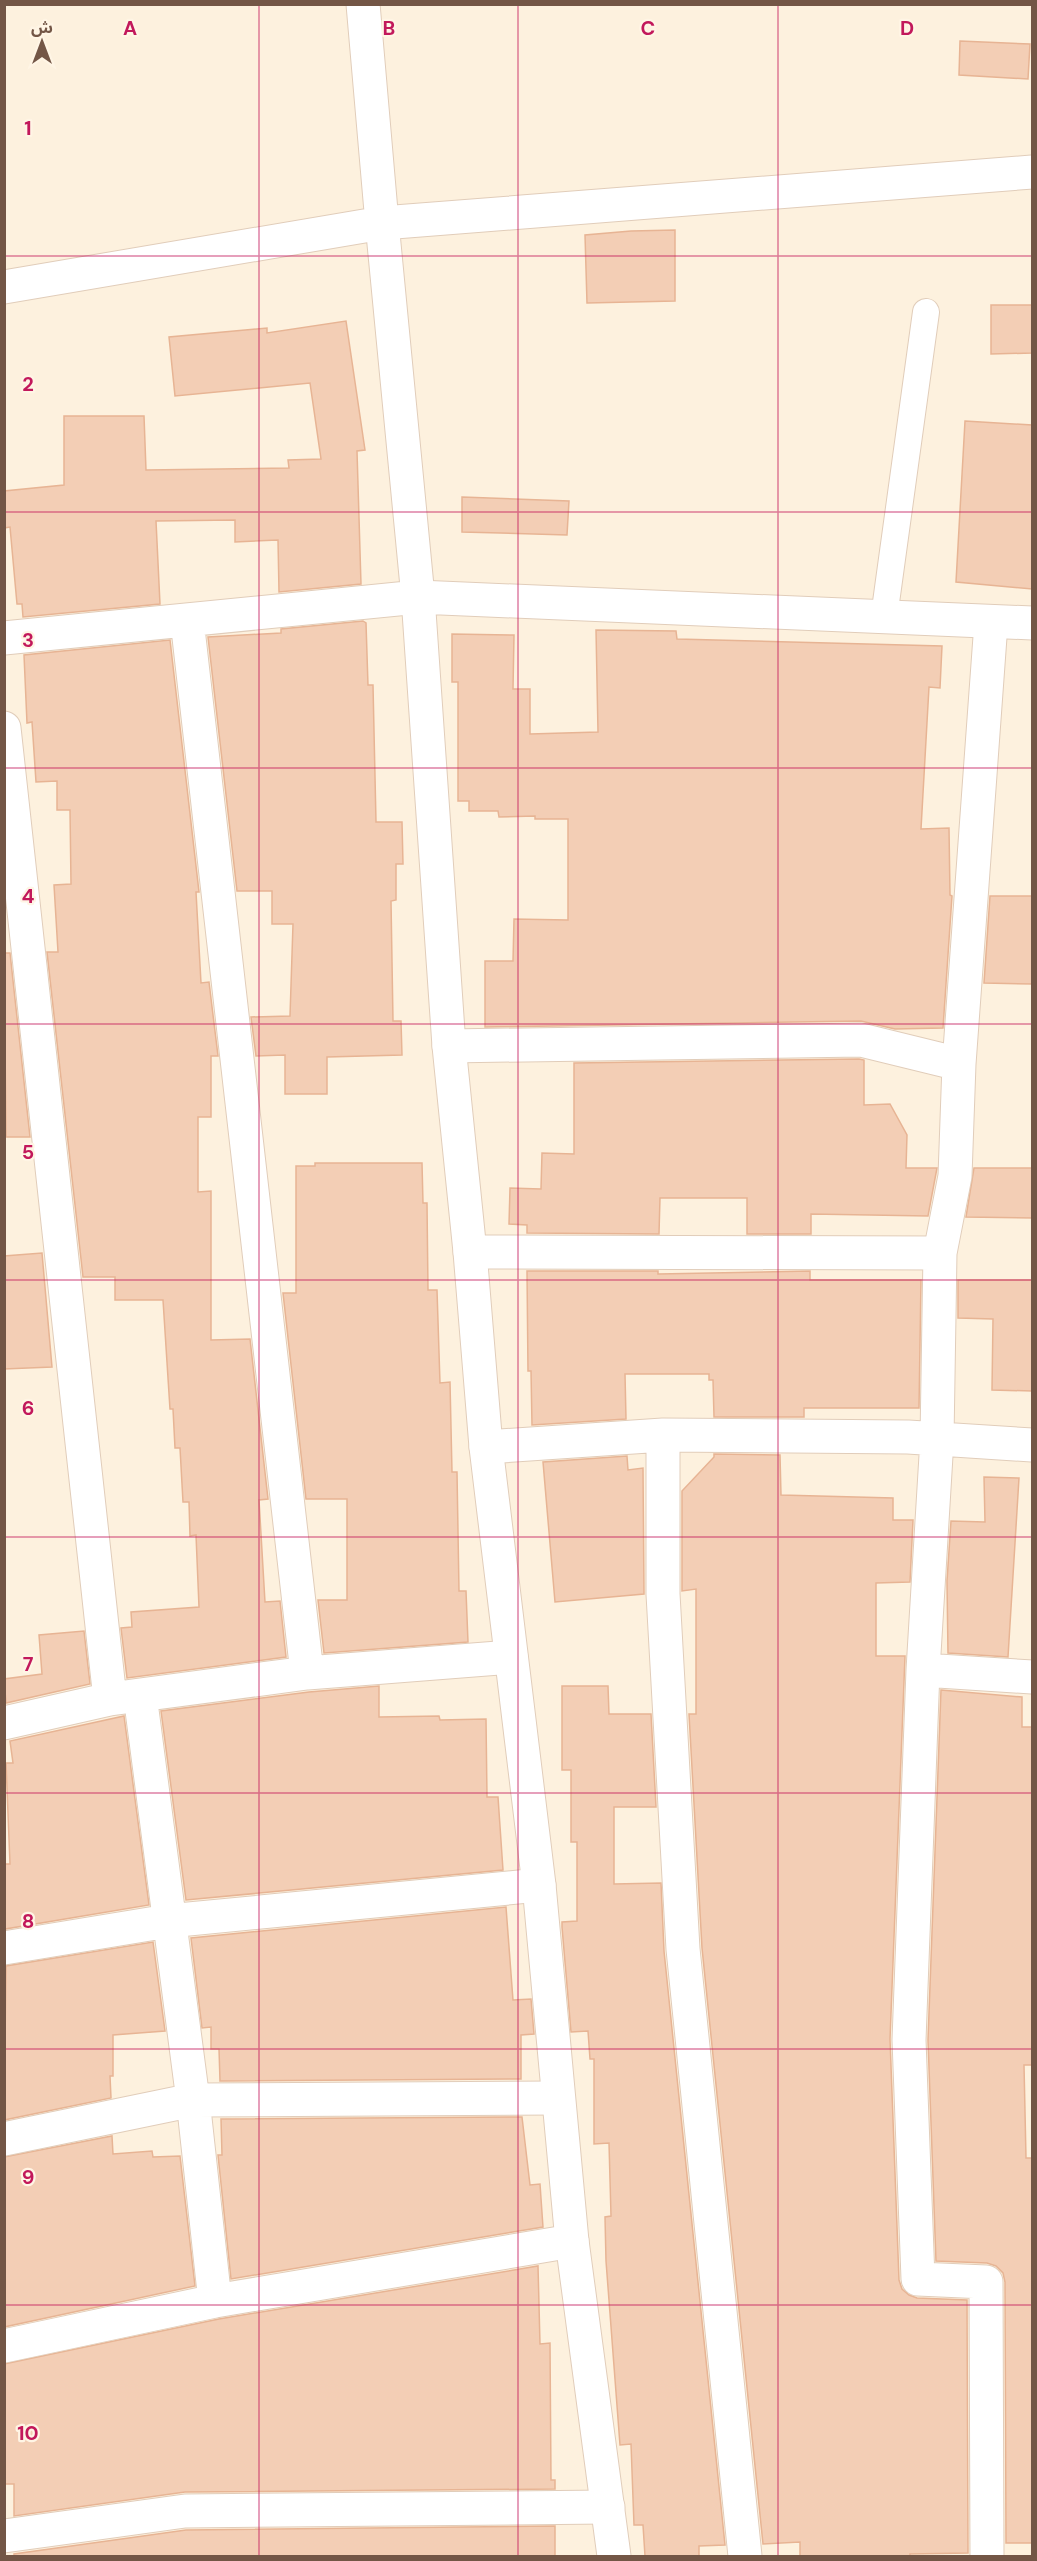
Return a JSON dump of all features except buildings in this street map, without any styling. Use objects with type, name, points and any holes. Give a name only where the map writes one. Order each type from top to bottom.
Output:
[{"type":"street","points":[[363,4],[418,597],[449,1046],[470,1252],[486,1447],[539,1885],[572,2241],[614,2556]]},
{"type":"street","points":[[4,287],[382,223],[1032,172]]},
{"type":"street","points":[[4,638],[418,597],[1032,624]]},
{"type":"street","points":[[187,620],[307,1673]]},
{"type":"street","points":[[987,2556],[986,2282],[918,2278],[909,2040],[923,1670],[937,1439],[940,1253],[955,1176],[959,1065],[991,623]]},
{"type":"street","points":[[4,728],[125,1697],[168,1921],[193,2100],[215,2301]]},
{"type":"street","points":[[449,1046],[861,1040],[959,1065]]},
{"type":"street","points":[[470,1252],[940,1253]]},
{"type":"street","points":[[486,1447],[663,1435],[937,1439],[1032,1445]]},
{"type":"street","points":[[663,1435],[663,1594],[683,1949],[745,2556]]},
{"type":"street","points":[[4,1723],[125,1697],[307,1673],[511,1657]]},
{"type":"street","points":[[923,1670],[1032,1677]]},
{"type":"street","points":[[4,1948],[168,1921],[539,1885]]},
{"type":"street","points":[[4,2139],[193,2100],[558,2098]]},
{"type":"street","points":[[4,2346],[215,2301],[572,2241]]},
{"type":"street","points":[[4,2536],[186,2511],[608,2508]]},
{"type":"lane","points":[[884,618],[926,312]]}]
